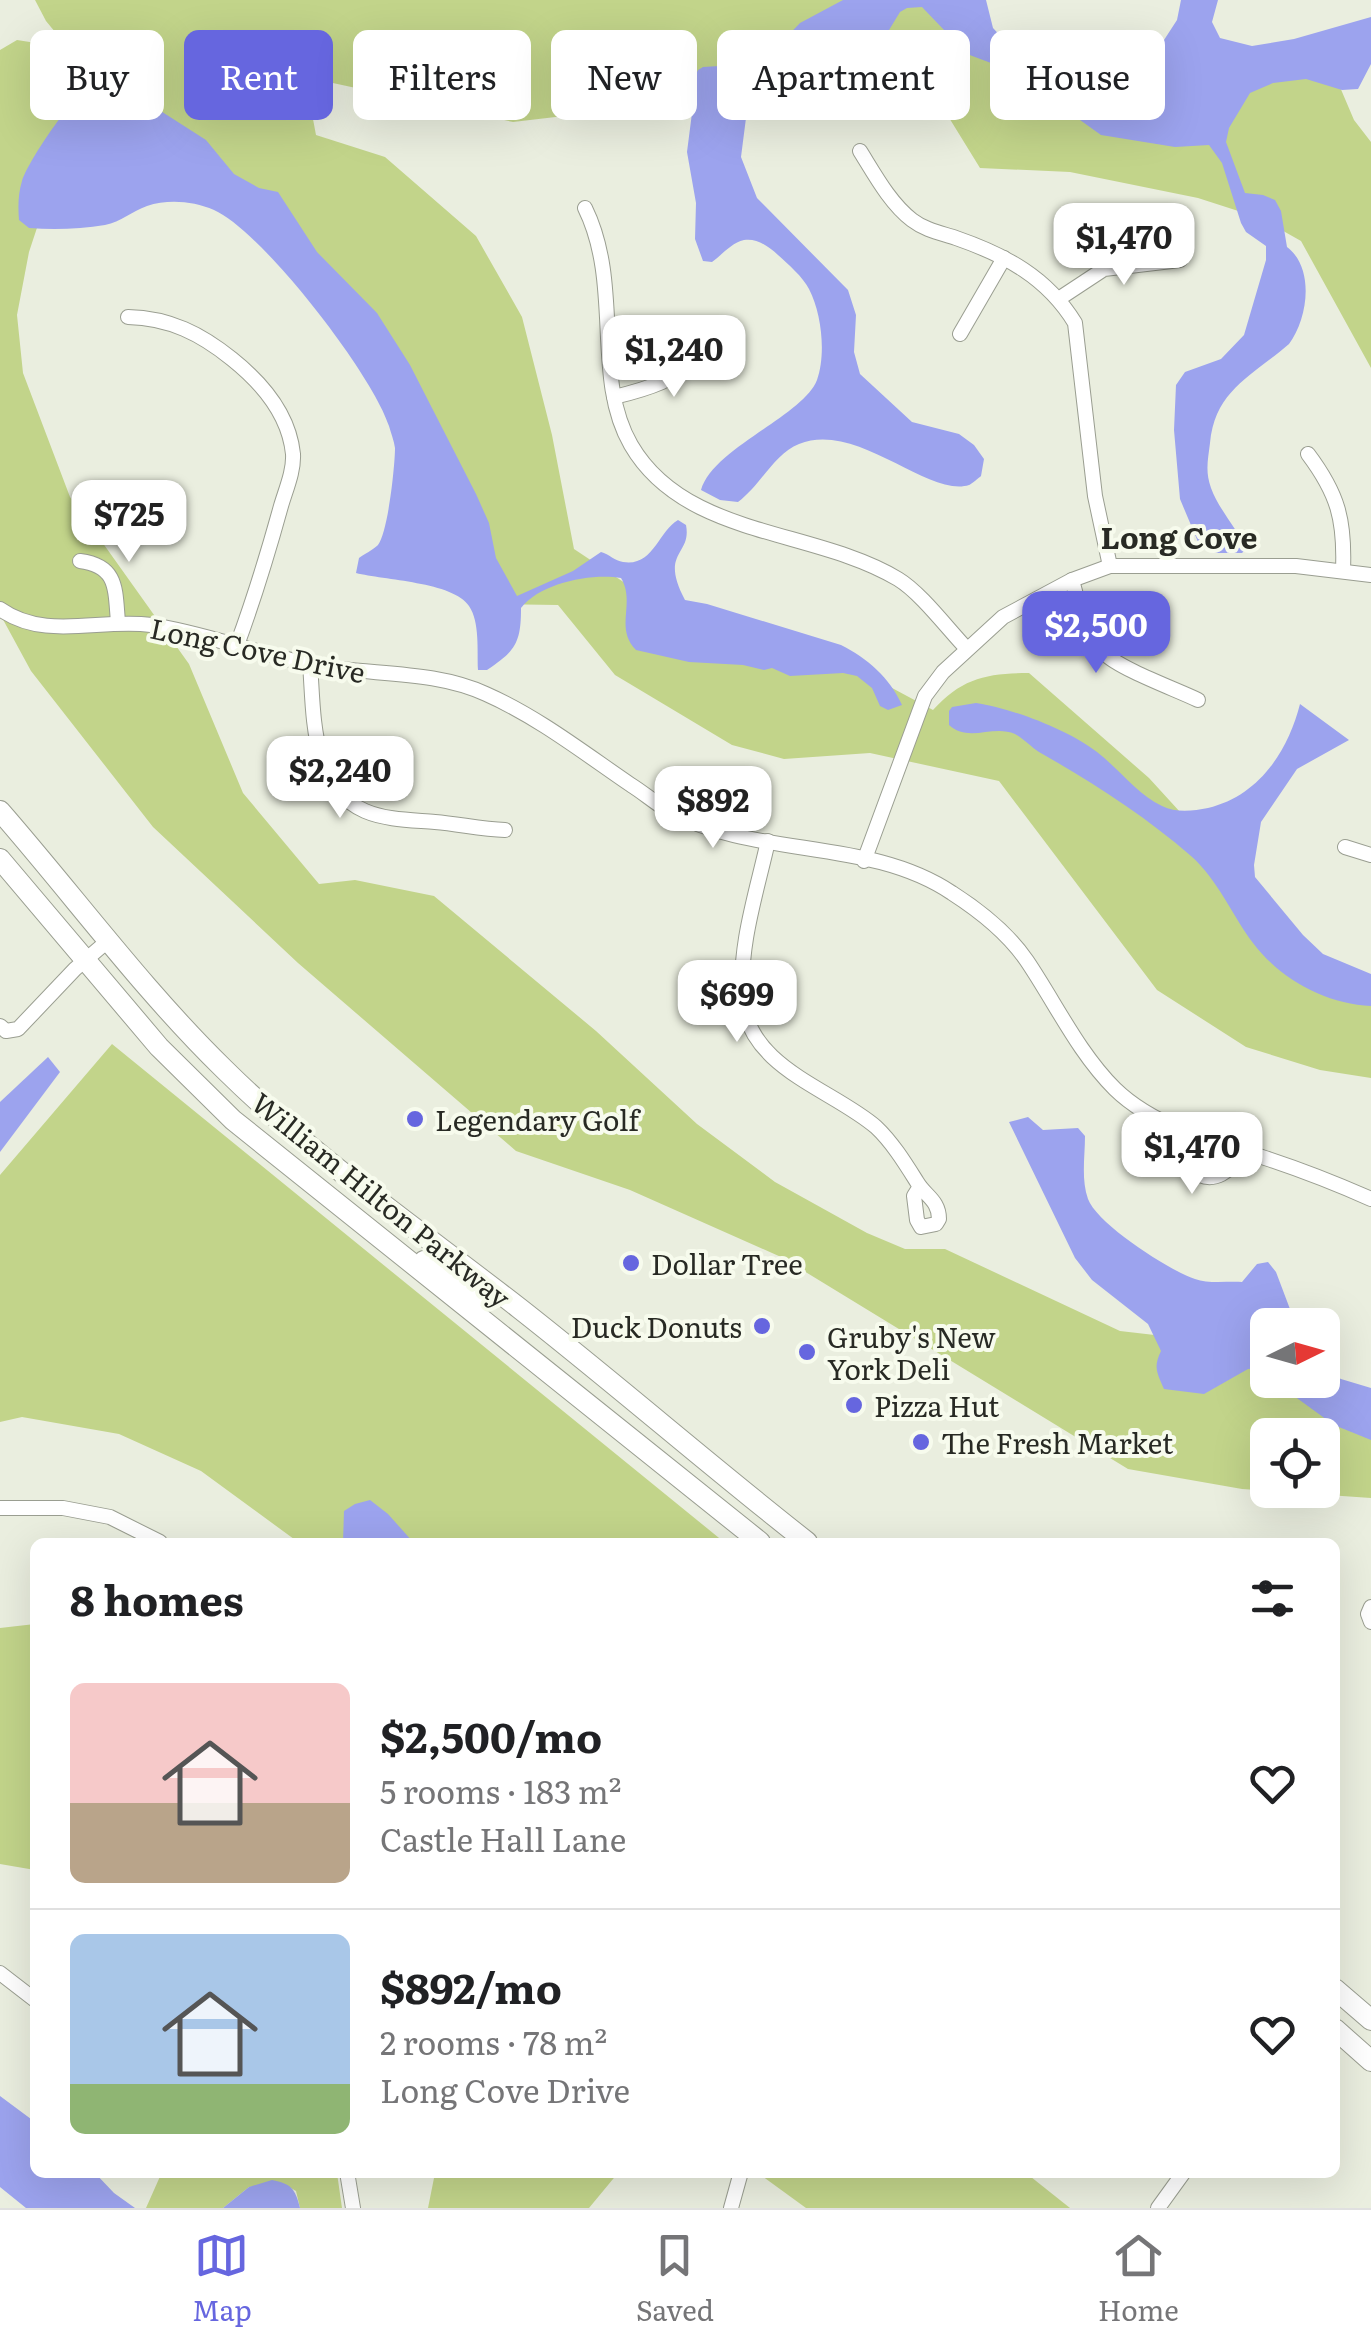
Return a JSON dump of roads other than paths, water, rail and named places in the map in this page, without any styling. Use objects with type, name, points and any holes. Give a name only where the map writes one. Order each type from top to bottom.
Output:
[{"type":"highway","name":"William Hilton Parkway","points":[[0,811],[190,1034],[264,1108],[802,1538]]},
{"type":"highway","name":"William Hilton Parkway","points":[[0,859],[84,961],[207,1096],[290,1169],[755,1538]]},
{"type":"highway","points":[[84,961],[110,959],[190,1034]]},
{"type":"highway","points":[[366,1227],[485,1297],[502,1296]]},
{"type":"highway","points":[[1340,1993],[1371,2020]]},
{"type":"highway","points":[[1340,2033],[1371,2061]]},
{"type":"street","points":[[860,151],[899,208],[915,223],[1027,270],[1060,298],[1075,322],[1095,496],[1110,566]]},
{"type":"street","points":[[585,208],[606,271],[614,397],[630,444],[648,470],[676,493],[711,512],[869,565],[900,580],[967,649]]},
{"type":"street","points":[[960,334],[1004,258]]},
{"type":"street","points":[[1060,298],[1104,269],[1180,260]]},
{"type":"street","points":[[128,317],[169,322],[209,342],[271,397],[287,428],[293,464],[263,575],[237,644]]},
{"type":"street","points":[[614,397],[656,384],[704,355],[728,353]]},
{"type":"street","points":[[1308,454],[1335,494],[1344,539],[1343,570]]},
{"type":"street","points":[[80,560],[105,569],[113,580],[118,622]]},
{"type":"street","points":[[864,860],[924,696],[1003,616],[1072,580],[1110,566],[1296,566],[1371,575]]},
{"type":"street","points":[[1072,580],[1092,638],[1107,656],[1198,700]]},
{"type":"street","name":"Long Cove Drive","points":[[0,608],[13,618],[60,628],[118,622],[154,626],[310,664],[450,682],[484,692],[568,740],[669,812],[708,827],[907,872],[948,890],[988,918],[1025,958],[1087,1057],[1137,1108],[1179,1128],[1371,1199]]},
{"type":"street","points":[[310,664],[315,732],[322,760],[346,798],[363,810],[380,815],[505,830]]},
{"type":"street","points":[[768,841],[744,966],[742,1002],[751,1026],[779,1063],[877,1128],[920,1188]]},
{"type":"street","points":[[1345,847],[1371,855]]},
{"type":"street","points":[[0,1026],[6,1031],[18,1029],[110,940]]},
{"type":"street","points":[[1179,1128],[1179,1154],[1186,1167],[1199,1176],[1215,1177],[1227,1171],[1236,1164],[1241,1152]]},
{"type":"street","points":[[0,1508],[63,1508],[110,1517],[152,1538]]},
{"type":"street","points":[[1371,1607],[1371,1622]]},
{"type":"street","points":[[0,1974],[30,1996]]},
{"type":"street","points":[[348,2178],[353,2208]]},
{"type":"street","points":[[732,2208],[740,2178]]},
{"type":"street","points":[[1158,2208],[1180,2178]]},
{"type":"water","points":[[843,0],[986,0],[995,30],[990,30],[990,63],[970,55],[970,30],[944,30],[922,7],[900,12],[889,30],[793,30]]},
{"type":"water","points":[[1181,0],[1218,0],[1212,22],[1220,38],[1252,46],[1294,39],[1371,17],[1371,64],[1358,89],[1342,90],[1306,79],[1273,83],[1250,93],[1229,128],[1226,142],[1245,193],[1275,200],[1281,211],[1287,247],[1302,268],[1306,294],[1301,321],[1289,344],[1227,397],[1213,425],[1209,482],[1246,549],[1242,553],[1201,549],[1180,499],[1174,430],[1176,385],[1185,372],[1221,359],[1244,335],[1266,260],[1266,246],[1246,232],[1222,163],[1209,145],[1175,147],[1101,135],[1080,120],[1165,120],[1165,38],[1177,20]]},
{"type":"water","points":[[717,66],[717,120],[746,120],[741,157],[757,198],[848,290],[856,315],[854,352],[860,374],[912,422],[959,434],[974,445],[984,459],[981,476],[969,485],[934,481],[867,450],[821,439],[790,449],[738,502],[720,500],[701,490],[722,460],[808,393],[817,380],[822,347],[820,322],[809,289],[770,249],[758,241],[744,240],[712,262],[703,261],[695,239],[696,203],[687,152],[691,120],[697,120],[697,72],[703,67]]},
{"type":"water","points":[[164,113],[206,140],[234,174],[259,188],[278,192],[317,252],[377,313],[410,365],[476,494],[489,523],[496,558],[517,596],[573,571],[601,552],[623,562],[641,559],[678,520],[686,525],[687,535],[675,563],[685,600],[841,645],[877,670],[902,705],[888,710],[880,706],[872,688],[857,676],[843,673],[790,676],[772,668],[689,662],[636,650],[626,633],[625,587],[621,578],[609,577],[567,582],[530,599],[521,608],[518,638],[511,651],[487,670],[478,670],[475,620],[461,598],[434,587],[356,573],[359,558],[382,538],[395,448],[379,403],[362,374],[286,274],[235,223],[198,205],[163,202],[111,224],[29,228],[19,220],[19,200],[22,181],[58,120],[164,120]]},
{"type":"water","points":[[976,703],[1056,728],[1097,752],[1153,801],[1179,810],[1226,802],[1256,782],[1279,754],[1300,704],[1349,740],[1297,769],[1261,822],[1254,865],[1255,877],[1323,954],[1371,974],[1371,1006],[1321,995],[1276,968],[1253,943],[1201,865],[1118,800],[1015,734],[965,733],[949,725],[952,707]]},
{"type":"water","points":[[48,1057],[60,1072],[0,1152],[0,1102]]},
{"type":"water","points":[[1028,1117],[1043,1130],[1078,1128],[1085,1136],[1084,1176],[1094,1209],[1119,1233],[1184,1274],[1200,1281],[1242,1282],[1257,1264],[1268,1262],[1290,1308],[1250,1308],[1250,1369],[1204,1394],[1164,1389],[1157,1370],[1161,1351],[1148,1324],[1092,1280],[1075,1258],[1009,1122]]},
{"type":"water","points":[[1340,1378],[1371,1388],[1371,1440],[1340,1427],[1340,1418],[1324,1418],[1297,1398],[1340,1398]]},
{"type":"water","points":[[370,1500],[409,1538],[343,1538],[344,1511]]},
{"type":"water","points":[[0,2096],[30,2118],[30,2178],[100,2178],[135,2208],[26,2208],[0,2187]]},
{"type":"water","points":[[272,2180],[291,2188],[300,2208],[223,2208],[249,2187]]},
{"type":"place","name":"Legendary Golf","points":[[415,1119]]},
{"type":"place","name":"Dollar Tree","points":[[631,1263]]},
{"type":"place","name":"Duck Donuts","points":[[762,1326]]},
{"type":"place","name":"Gruby's New York Deli","points":[[807,1352]]},
{"type":"place","name":"Pizza Hut","points":[[854,1405]]},
{"type":"place","name":"The Fresh Market","points":[[921,1442]]},
{"type":"district","name":"Long Cove","points":[[1179,536]]}]
